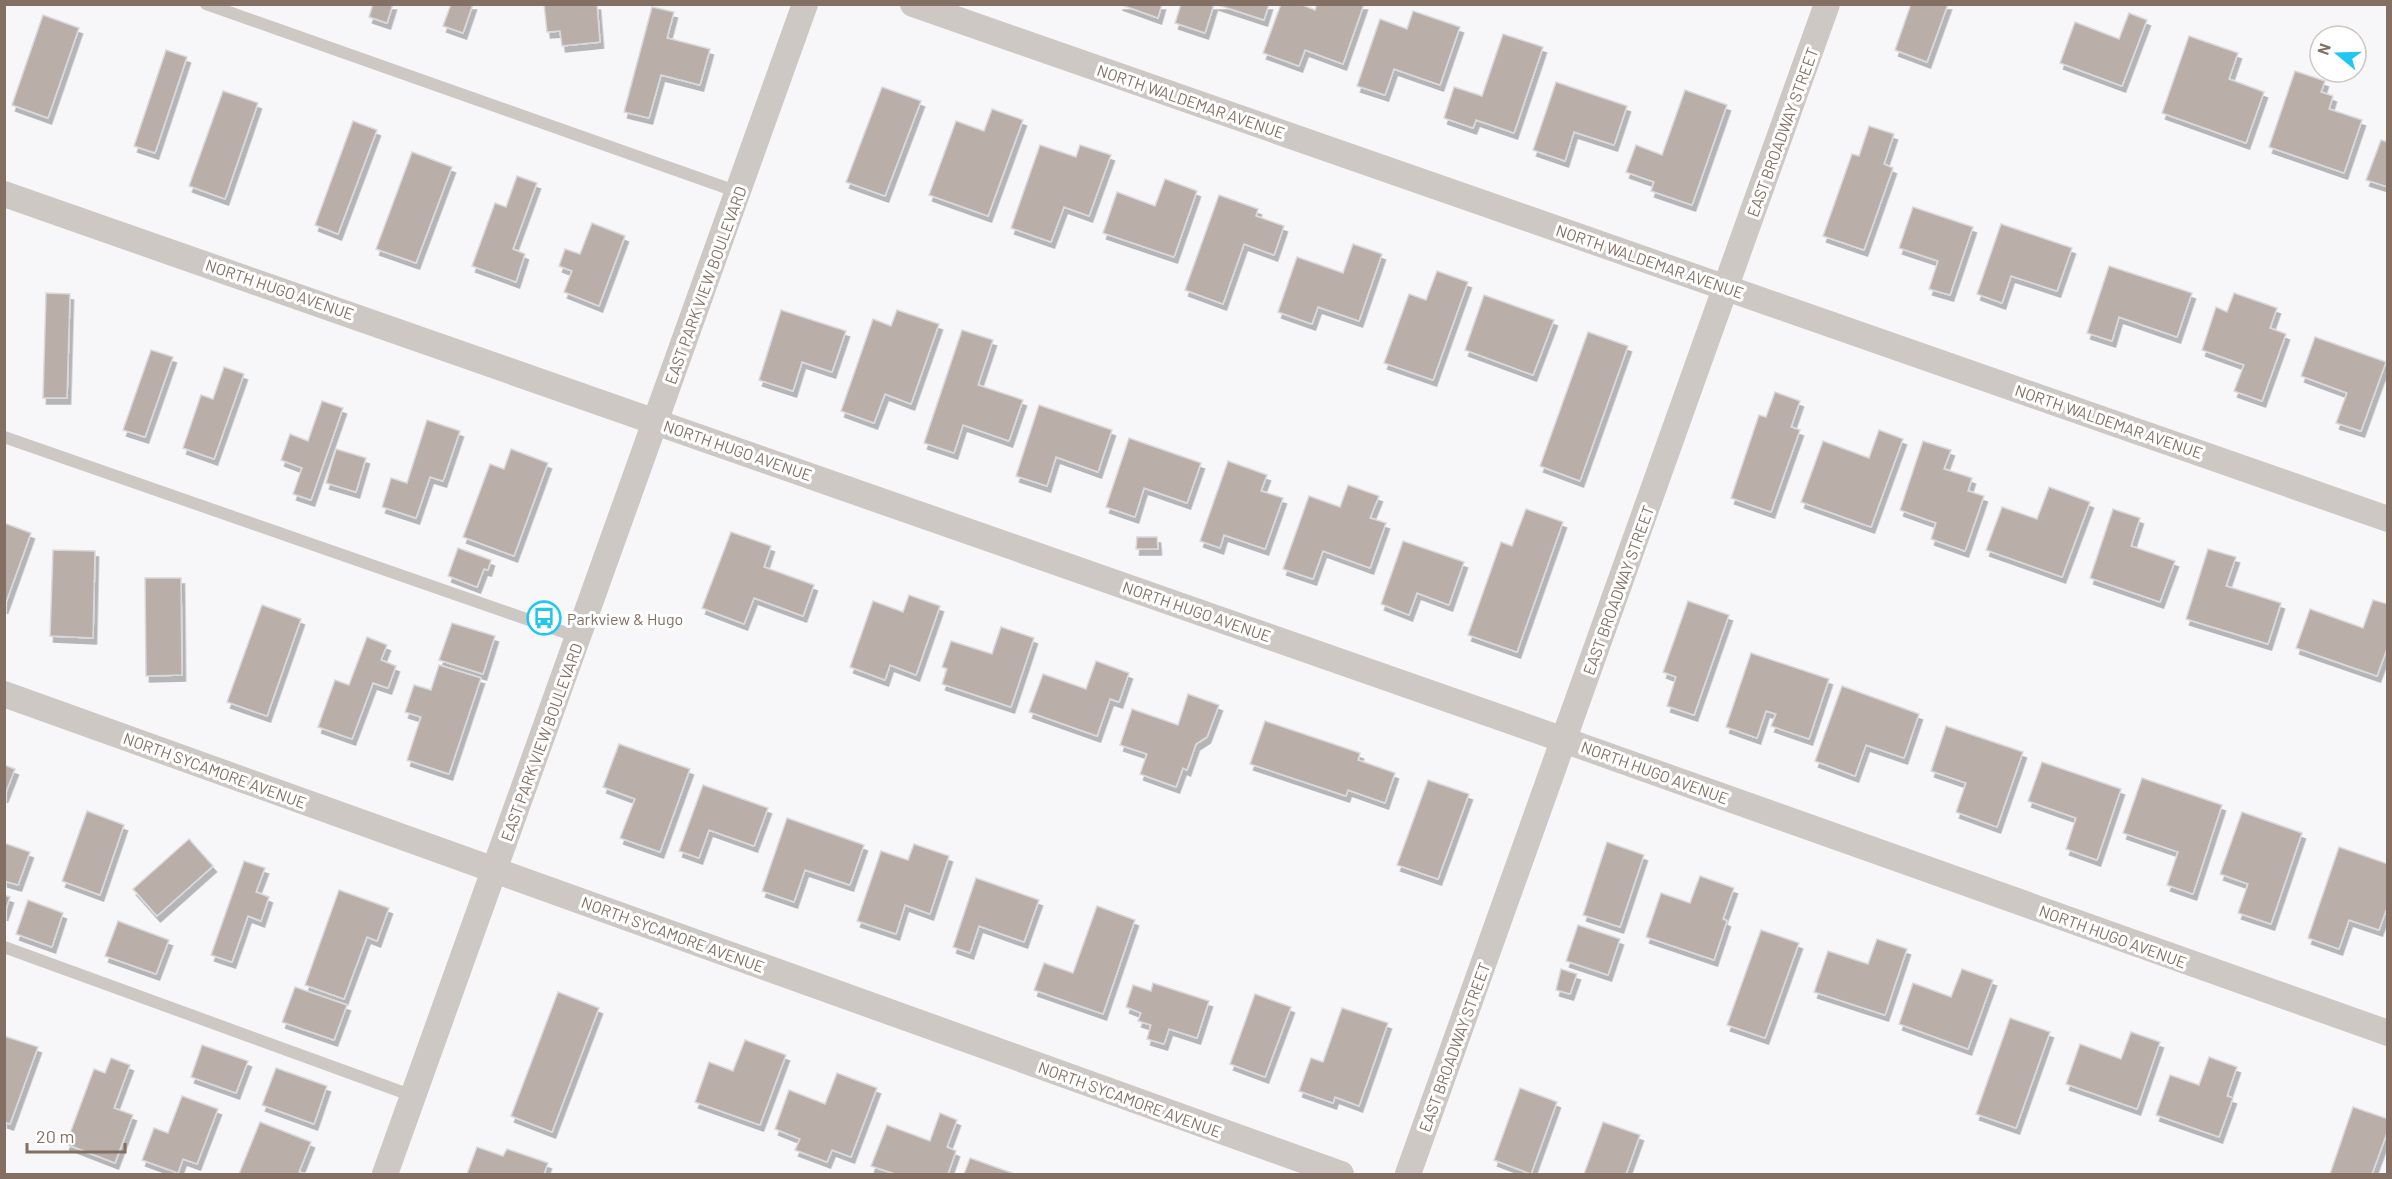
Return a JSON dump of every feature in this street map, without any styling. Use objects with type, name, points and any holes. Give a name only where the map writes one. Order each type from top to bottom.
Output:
[{"type":"street","name":"EAST PARK VIEW BOULEVARD","points":[[385,1174],[805,4]]},
{"type":"street","name":"NORTH WALDEMAR AVENUE","points":[[913,4],[2388,519]]},
{"type":"street","name":"EAST BROADWAY STREET","points":[[1408,1174],[1827,4]]},
{"type":"street","name":"NORTH HUGO AVENUE","points":[[4,194],[1564,740],[2388,1033]]},
{"type":"street","name":"NORTH SYCAMORE AVENUE","points":[[4,694],[1341,1174]]},
{"type":"lane","points":[[206,4],[738,192]]},
{"type":"lane","points":[[4,437],[578,637]]},
{"type":"lane","points":[[4,947],[413,1096]]},
{"type":"building","points":[[373,4],[393,4],[387,23],[369,17]]},
{"type":"building","points":[[451,4],[473,4],[463,33],[443,26]]},
{"type":"building","points":[[544,4],[597,4],[600,42],[562,46],[560,31],[547,32]]},
{"type":"building","points":[[1119,4],[1162,4],[1158,18]]},
{"type":"building","points":[[1181,4],[1214,4],[1205,33],[1175,23]]},
{"type":"building","points":[[1215,4],[1269,4],[1264,20]]},
{"type":"building","points":[[1281,4],[1300,4],[1315,10],[1317,4],[1364,4],[1343,64],[1305,50],[1299,66],[1263,53]]},
{"type":"building","points":[[1911,4],[1948,4],[1927,62],[1895,50]]},
{"type":"building","points":[[652,7],[674,12],[667,38],[710,49],[700,85],[661,75],[649,118],[624,112]]},
{"type":"building","points":[[1413,11],[1460,27],[1440,85],[1394,69],[1385,95],[1357,86],[1380,19],[1407,29]]},
{"type":"building","points":[[2129,13],[2147,20],[2122,86],[2060,63],[2075,22],[2119,39]]},
{"type":"building","points":[[43,15],[79,28],[48,118],[12,105]]},
{"type":"building","points":[[1503,34],[1543,47],[1514,133],[1476,120],[1473,128],[1444,118],[1454,87],[1482,96]]},
{"type":"building","points":[[2189,36],[2238,53],[2229,79],[2264,92],[2246,143],[2162,113]]},
{"type":"building","points":[[166,50],[187,57],[155,153],[134,146]]},
{"type":"building","points":[[2295,71],[2308,75],[2308,84],[2324,84],[2321,92],[2333,96],[2329,109],[2362,120],[2344,173],[2269,147]]},
{"type":"building","points":[[1556,82],[1627,106],[1614,145],[1574,132],[1565,161],[1533,150]]},
{"type":"building","points":[[882,87],[921,101],[885,196],[846,182]]},
{"type":"building","points":[[1685,90],[1727,105],[1692,205],[1651,191],[1654,182],[1626,172],[1636,145],[1662,155]]},
{"type":"building","points":[[223,91],[258,103],[225,199],[189,186]]},
{"type":"building","points":[[992,109],[1023,120],[988,216],[929,195],[956,121],[984,131]]},
{"type":"building","points":[[353,121],[377,130],[338,234],[315,225]]},
{"type":"building","points":[[1869,126],[1894,134],[1884,164],[1893,168],[1864,250],[1823,236],[1852,154],[1859,156]]},
{"type":"building","points":[[2381,140],[2388,142],[2388,187],[2366,180]]},
{"type":"building","points":[[1040,145],[1076,157],[1080,145],[1111,155],[1089,216],[1064,207],[1051,242],[1011,228]]},
{"type":"building","points":[[412,152],[452,167],[416,263],[376,249]]},
{"type":"building","points":[[517,176],[537,183],[513,249],[525,254],[516,282],[472,266],[495,203],[506,207]]},
{"type":"building","points":[[1165,179],[1197,191],[1174,257],[1103,233],[1117,192],[1155,206]]},
{"type":"building","points":[[1219,195],[1258,209],[1256,216],[1284,226],[1274,255],[1244,244],[1223,304],[1185,290]]},
{"type":"building","points":[[1913,207],[1973,227],[1950,295],[1929,289],[1938,261],[1899,248]]},
{"type":"building","points":[[592,223],[625,236],[599,306],[564,292],[572,271],[559,266],[565,249],[580,254]]},
{"type":"building","points":[[2001,224],[2072,248],[2057,291],[2011,276],[2002,303],[1977,294]]},
{"type":"building","points":[[1353,244],[1382,254],[1359,321],[1318,307],[1312,324],[1278,312],[1297,257],[1343,273]]},
{"type":"building","points":[[2109,266],[2192,293],[2177,337],[2119,317],[2112,341],[2087,333]]},
{"type":"building","points":[[1437,271],[1468,282],[1433,380],[1384,363],[1409,294],[1426,300]]},
{"type":"building","points":[[46,293],[70,294],[67,398],[43,398]]},
{"type":"building","points":[[2234,293],[2277,308],[2270,328],[2286,334],[2262,401],[2234,391],[2244,365],[2202,350],[2216,307],[2227,312]]},
{"type":"building","points":[[1484,295],[1554,320],[1533,375],[1465,350]]},
{"type":"building","points":[[781,310],[846,331],[832,372],[802,362],[793,391],[759,380]]},
{"type":"building","points":[[897,310],[939,324],[911,404],[885,394],[874,423],[841,411],[873,319],[891,326]]},
{"type":"building","points":[[962,330],[993,340],[978,385],[1023,400],[1009,441],[963,425],[954,453],[924,443]]},
{"type":"building","points":[[1588,332],[1628,346],[1580,481],[1540,466]]},
{"type":"building","points":[[2315,337],[2386,362],[2361,431],[2336,423],[2347,393],[2301,376]]},
{"type":"building","points":[[151,350],[173,357],[145,437],[123,430]]},
{"type":"building","points":[[224,367],[244,374],[214,459],[183,448],[201,395],[213,399]]},
{"type":"building","points":[[1775,392],[1800,401],[1791,427],[1800,430],[1771,512],[1731,498],[1759,415],[1766,417]]},
{"type":"building","points":[[322,401],[343,408],[311,500],[293,494],[302,468],[281,460],[290,434],[308,441]]},
{"type":"building","points":[[1039,405],[1112,430],[1098,472],[1056,457],[1047,486],[1016,476]]},
{"type":"building","points":[[427,420],[460,431],[443,481],[430,477],[416,518],[382,507],[391,478],[407,483]]},
{"type":"building","points":[[1879,430],[1903,439],[1871,527],[1801,502],[1823,441],[1869,458]]},
{"type":"building","points":[[1129,438],[1201,463],[1187,503],[1144,488],[1135,517],[1106,507]]},
{"type":"building","points":[[1923,441],[1951,450],[1944,469],[1972,478],[1968,491],[1984,496],[1965,551],[1931,539],[1936,523],[1900,510]]},
{"type":"building","points":[[336,449],[366,458],[356,492],[326,483]]},
{"type":"building","points":[[511,449],[548,463],[514,556],[463,537],[490,464],[504,469]]},
{"type":"building","points":[[1228,461],[1267,475],[1261,491],[1283,498],[1265,549],[1224,535],[1220,548],[1200,541]]},
{"type":"building","points":[[1348,485],[1379,496],[1370,518],[1386,523],[1370,568],[1323,551],[1313,579],[1283,569],[1309,496],[1340,507]]},
{"type":"building","points":[[2049,487],[2090,502],[2062,577],[1986,550],[2002,507],[2037,519]]},
{"type":"building","points":[[1526,509],[1563,522],[1517,652],[1468,635],[1501,542],[1512,546]]},
{"type":"building","points":[[2113,509],[2140,518],[2131,546],[2175,561],[2160,602],[2090,578]]},
{"type":"building","points":[[4,523],[31,533],[4,608]]},
{"type":"building","points":[[731,532],[771,546],[764,567],[814,585],[803,616],[754,598],[744,624],[702,608]]},
{"type":"building","points":[[1137,537],[1157,537],[1158,549],[1136,549]]},
{"type":"building","points":[[1403,541],[1464,562],[1449,605],[1417,593],[1409,615],[1381,604]]},
{"type":"building","points":[[458,548],[491,560],[488,570],[484,569],[477,587],[448,576]]},
{"type":"building","points":[[2208,549],[2236,557],[2226,586],[2281,603],[2268,644],[2186,619]]},
{"type":"building","points":[[53,550],[95,551],[93,638],[50,636]]},
{"type":"building","points":[[145,578],[181,578],[182,675],[146,676]]},
{"type":"building","points":[[909,595],[940,606],[916,675],[890,665],[885,680],[850,667],[873,601],[903,612]]},
{"type":"building","points":[[2373,600],[2388,604],[2388,646],[2377,676],[2296,648],[2310,609],[2363,628]]},
{"type":"building","points":[[1688,601],[1729,615],[1694,715],[1667,706],[1676,677],[1663,672]]},
{"type":"building","points":[[262,605],[301,619],[267,716],[227,702]]},
{"type":"building","points":[[452,623],[495,636],[483,674],[439,660]]},
{"type":"building","points":[[1001,627],[1034,638],[1011,707],[942,684],[947,669],[942,667],[951,641],[992,654]]},
{"type":"building","points":[[367,637],[387,645],[381,660],[396,666],[388,688],[373,683],[352,739],[318,727],[335,680],[349,685]]},
{"type":"building","points":[[1751,653],[1829,679],[1809,739],[1771,726],[1776,714],[1766,711],[1757,738],[1726,727]]},
{"type":"building","points":[[1096,661],[1129,673],[1119,702],[1110,699],[1097,736],[1029,712],[1043,674],[1086,689]]},
{"type":"building","points":[[439,665],[481,678],[449,774],[407,760],[421,717],[405,712],[414,685],[431,690]]},
{"type":"building","points":[[1842,686],[1919,714],[1904,758],[1866,745],[1855,776],[1815,761]]},
{"type":"building","points":[[1188,694],[1219,705],[1207,737],[1196,744],[1187,770],[1183,768],[1176,787],[1140,774],[1147,754],[1120,745],[1132,709],[1178,725]]},
{"type":"building","points":[[1265,721],[1360,753],[1358,760],[1395,773],[1385,803],[1348,790],[1346,796],[1250,764]]},
{"type":"building","points":[[1946,726],[2023,752],[1997,827],[1956,812],[1966,783],[1931,771]]},
{"type":"building","points":[[619,744],[690,769],[660,852],[620,838],[635,799],[603,787]]},
{"type":"building","points":[[2042,762],[2121,789],[2097,860],[2066,849],[2076,818],[2028,801]]},
{"type":"building","points":[[4,765],[15,769],[4,797]]},
{"type":"building","points":[[2142,778],[2222,805],[2193,894],[2167,885],[2178,852],[2123,833]]},
{"type":"building","points":[[1428,780],[1469,794],[1438,879],[1397,865]]},
{"type":"building","points":[[703,785],[768,808],[754,846],[709,830],[699,858],[679,851]]},
{"type":"building","points":[[87,811],[124,825],[100,895],[62,881]]},
{"type":"building","points":[[2242,812],[2302,833],[2271,924],[2238,913],[2248,884],[2220,874]]},
{"type":"building","points":[[787,818],[864,845],[850,885],[805,870],[794,902],[762,891]]},
{"type":"building","points":[[189,839],[213,866],[157,916],[133,889]]},
{"type":"building","points":[[1607,842],[1644,855],[1620,927],[1583,915]]},
{"type":"building","points":[[4,843],[30,852],[18,885],[4,881]]},
{"type":"building","points":[[914,844],[949,856],[930,914],[905,905],[896,934],[857,921],[881,851],[908,860]]},
{"type":"building","points":[[2339,847],[2388,864],[2388,905],[2379,930],[2349,920],[2339,949],[2308,938]]},
{"type":"building","points":[[244,861],[265,868],[256,892],[269,897],[261,921],[248,916],[232,962],[211,955]]},
{"type":"building","points":[[1700,876],[1734,888],[1723,919],[1727,921],[1714,960],[1646,937],[1661,893],[1690,903]]},
{"type":"building","points":[[976,878],[1039,900],[1024,942],[979,926],[970,953],[953,947]]},
{"type":"building","points":[[339,890],[389,908],[377,941],[367,937],[344,999],[305,985]]},
{"type":"building","points":[[4,895],[10,897],[4,915]]},
{"type":"building","points":[[28,900],[63,913],[52,947],[16,934]]},
{"type":"building","points":[[1097,906],[1135,920],[1103,1014],[1034,990],[1044,963],[1073,973]]},
{"type":"building","points":[[118,921],[169,940],[156,974],[105,956]]},
{"type":"building","points":[[1578,925],[1620,939],[1608,975],[1566,961]]},
{"type":"building","points":[[1761,930],[1799,943],[1765,1038],[1727,1025]]},
{"type":"building","points":[[1877,939],[1907,949],[1885,1015],[1814,992],[1828,951],[1868,964]]},
{"type":"building","points":[[1561,969],[1577,974],[1570,994],[1556,990]]},
{"type":"building","points":[[1962,969],[1993,980],[1968,1049],[1899,1024],[1913,983],[1951,997]]},
{"type":"building","points":[[1153,983],[1209,1001],[1197,1038],[1169,1029],[1164,1044],[1147,1039],[1151,1025],[1138,1021],[1141,1013],[1126,1007],[1133,985],[1151,991]]},
{"type":"building","points":[[295,987],[347,1005],[334,1040],[282,1022]]},
{"type":"building","points":[[558,992],[599,1008],[552,1132],[511,1116]]},
{"type":"building","points":[[1255,994],[1291,1007],[1265,1077],[1230,1064]]},
{"type":"building","points":[[1342,1008],[1388,1023],[1359,1106],[1335,1097],[1333,1103],[1299,1091],[1311,1058],[1323,1062]]},
{"type":"building","points":[[2010,1018],[2050,1032],[2016,1128],[1976,1114]]},
{"type":"building","points":[[2131,1032],[2160,1042],[2137,1109],[2066,1084],[2080,1044],[2121,1059]]},
{"type":"building","points":[[4,1036],[38,1047],[10,1124],[4,1122]]},
{"type":"building","points":[[745,1040],[786,1055],[760,1125],[695,1102],[709,1062],[733,1071]]},
{"type":"building","points":[[202,1045],[248,1061],[236,1093],[191,1077]]},
{"type":"building","points":[[2209,1057],[2237,1067],[2227,1096],[2233,1098],[2219,1137],[2156,1115],[2170,1075],[2199,1085]]},
{"type":"building","points":[[111,1058],[130,1065],[114,1108],[133,1115],[115,1163],[66,1144],[94,1069],[105,1073]]},
{"type":"building","points":[[276,1068],[327,1086],[314,1124],[262,1105]]},
{"type":"building","points":[[837,1073],[877,1088],[851,1157],[832,1150],[827,1162],[795,1150],[800,1139],[775,1129],[789,1090],[825,1104]]},
{"type":"building","points":[[1520,1088],[1557,1102],[1531,1174],[1494,1160]]},
{"type":"building","points":[[182,1096],[218,1109],[197,1164],[183,1159],[178,1173],[142,1160],[154,1128],[168,1133]]},
{"type":"building","points":[[2353,1107],[2388,1119],[2388,1130],[2372,1174],[2330,1174]]},
{"type":"building","points":[[940,1113],[957,1120],[947,1147],[956,1151],[948,1174],[895,1174],[871,1166],[887,1125],[930,1141]]},
{"type":"building","points":[[260,1122],[311,1142],[299,1172],[307,1174],[239,1174]]},
{"type":"building","points":[[1603,1122],[1640,1135],[1626,1174],[1584,1174]]},
{"type":"building","points":[[477,1147],[503,1156],[507,1149],[548,1163],[544,1174],[467,1174]]},
{"type":"building","points":[[970,1158],[1015,1174],[964,1174]]},
{"type":"place","name":"Parkview & Hugo","points":[[544,618]]}]
